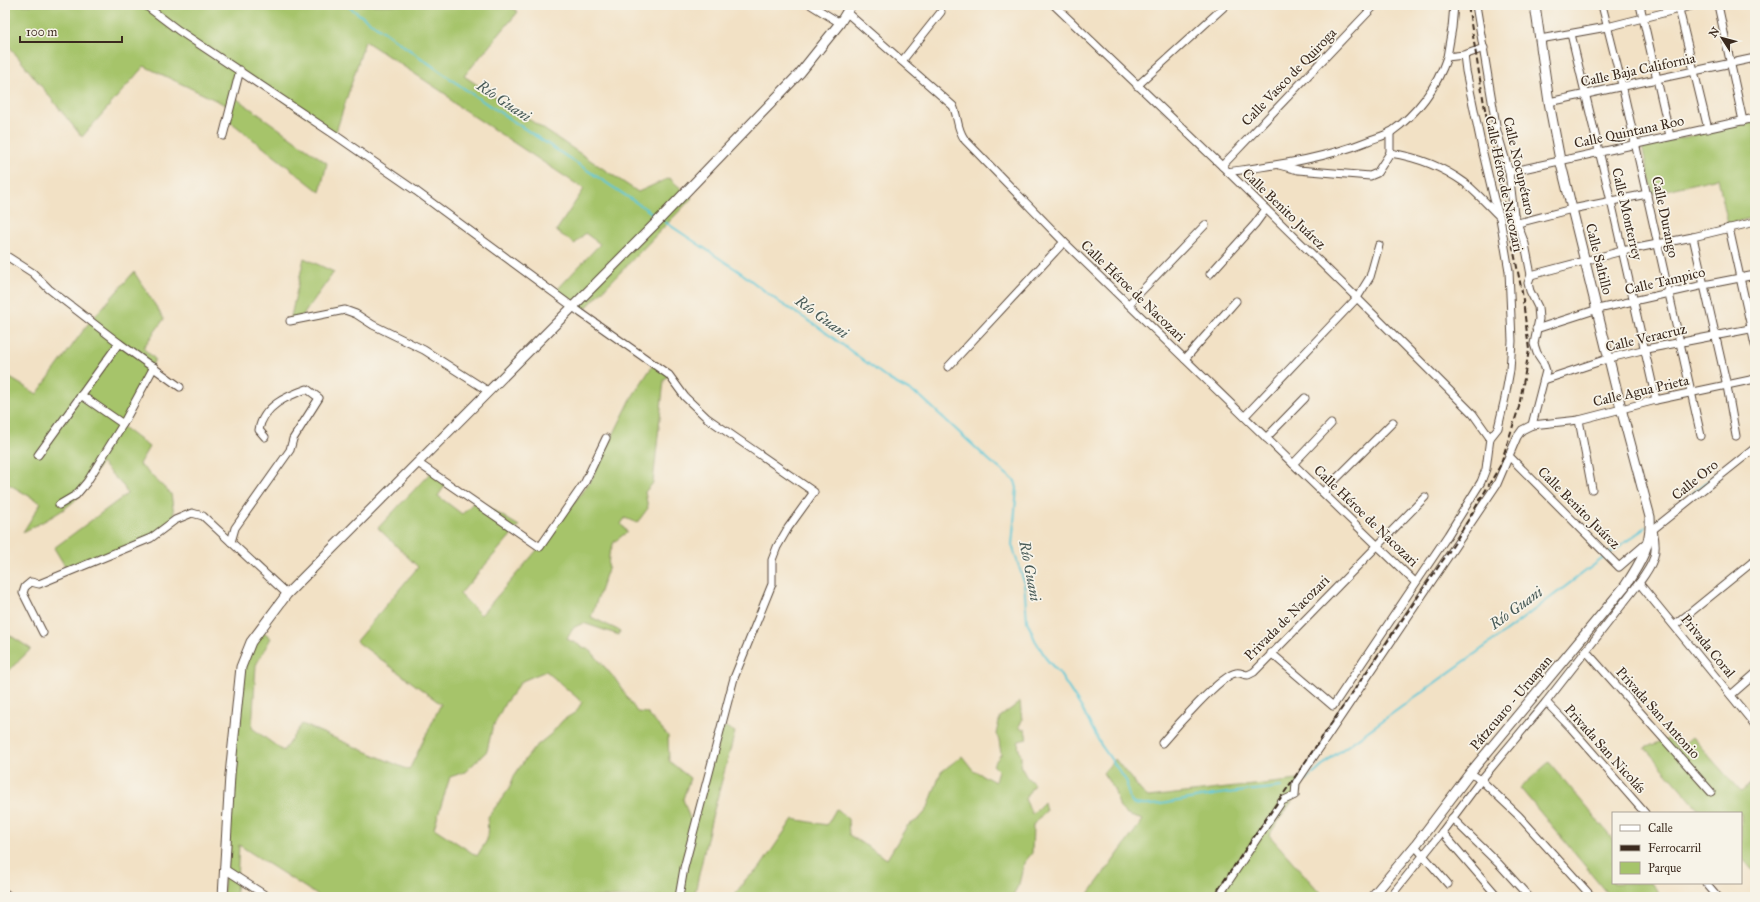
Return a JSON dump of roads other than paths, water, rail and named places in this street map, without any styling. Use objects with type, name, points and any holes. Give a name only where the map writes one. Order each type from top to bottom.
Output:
[{"type":"main road","name":"Calle Saltillo","points":[[1535,5],[1549,102],[1560,160],[1598,309],[1621,409],[1650,517]]},
{"type":"main road","points":[[223,897],[226,870],[230,775],[241,667],[251,642],[288,594],[573,307],[800,73],[840,22],[849,8]]},
{"type":"main road","name":"Pátzcuaro - Uruapan","points":[[1377,895],[1470,774],[1625,586],[1638,566],[1648,542],[1652,530],[1650,517]]},
{"type":"street","points":[[145,5],[178,30],[240,70],[416,191],[573,307],[669,375],[685,397],[706,418],[814,492],[788,528],[777,547],[772,560],[772,584],[734,678],[684,868],[679,897]]},
{"type":"street","points":[[810,5],[840,22]]},
{"type":"street","points":[[1137,86],[1226,5]]},
{"type":"street","name":"Calle Vasco de Quiroga","points":[[1222,166],[1375,5]]},
{"type":"street","points":[[1228,172],[1276,164],[1350,148],[1390,132],[1411,114],[1433,88],[1441,74],[1447,57],[1454,5]]},
{"type":"street","name":"Calle Nocupétaro","points":[[1476,5],[1497,131],[1509,172],[1514,215],[1525,244],[1531,275],[1528,283],[1538,307],[1539,319],[1534,344],[1546,371],[1532,426]]},
{"type":"street","name":"Calle Durango","points":[[1602,5],[1622,85],[1701,436]]},
{"type":"street","points":[[1640,5],[1670,136]]},
{"type":"street","points":[[1540,39],[1607,27],[1679,7],[1695,5]]},
{"type":"street","points":[[1718,5],[1743,121]]},
{"type":"street","name":"Calle Benito Juárez","points":[[1056,6],[1357,298],[1473,414],[1490,438]]},
{"type":"street","points":[[1679,7],[1708,129]]},
{"type":"street","name":"Calle Héroe de Nacozari","points":[[849,8],[902,60],[953,106],[956,112],[958,129],[965,140],[1064,242],[1415,582]]},
{"type":"street","points":[[902,60],[941,12]]},
{"type":"street","name":"Calle Monterrey","points":[[1571,34],[1612,202],[1622,251],[1646,349],[1656,400]]},
{"type":"street","points":[[1447,57],[1464,55],[1484,48]]},
{"type":"street","name":"Calle Héroe de Nacozari","points":[[1271,653],[1333,706],[1448,535],[1481,482],[1486,469],[1490,438],[1498,428],[1505,398],[1510,370],[1512,341],[1508,271],[1500,218],[1483,153],[1464,55]]},
{"type":"street","name":"Calle Baja California","points":[[1549,102],[1622,85],[1755,58]]},
{"type":"street","points":[[223,136],[240,70]]},
{"type":"street","name":"Calle Quintana Roo","points":[[1509,172],[1755,118]]},
{"type":"street","points":[[1276,164],[1298,170],[1370,176],[1377,173],[1390,153],[1390,132]]},
{"type":"street","points":[[1390,153],[1410,156],[1439,169],[1464,183],[1500,218]]},
{"type":"street","points":[[1518,223],[1572,209],[1647,194]]},
{"type":"street","points":[[1210,274],[1255,224],[1266,209]]},
{"type":"street","points":[[1531,275],[1622,251],[1693,237],[1755,222]]},
{"type":"street","points":[[1129,304],[1205,225]]},
{"type":"street","points":[[1729,228],[1740,279],[1753,328],[1755,345]]},
{"type":"street","points":[[1693,237],[1727,386],[1736,436]]},
{"type":"street","points":[[948,367],[1064,242]]},
{"type":"street","points":[[1245,416],[1357,298],[1370,277],[1379,245]]},
{"type":"street","points":[[5,255],[33,273],[49,289],[180,387]]},
{"type":"street","name":"Calle Tampico","points":[[1536,329],[1598,309],[1755,275]]},
{"type":"street","points":[[1185,359],[1236,301]]},
{"type":"street","points":[[290,321],[345,310],[356,314],[372,325],[424,350],[488,391]]},
{"type":"street","name":"Calle Veracruz","points":[[1544,380],[1610,358],[1646,349],[1753,328]]},
{"type":"street","points":[[38,455],[119,342]]},
{"type":"street","points":[[59,505],[76,495],[87,482],[124,424],[154,367]]},
{"type":"street","name":"Calle Agua Prieta","points":[[1532,426],[1579,420],[1656,400],[1755,379]]},
{"type":"street","points":[[231,542],[235,528],[290,450],[293,439],[319,398],[307,389],[278,402],[261,420],[259,430],[265,437]]},
{"type":"street","points":[[82,395],[124,424]]},
{"type":"street","points":[[1266,438],[1305,398]]},
{"type":"street","points":[[1579,420],[1592,489]]},
{"type":"street","points":[[1323,492],[1394,422]]},
{"type":"street","points":[[1293,464],[1332,424]]},
{"type":"street","points":[[1218,897],[1282,801],[1292,797],[1296,792],[1296,783],[1497,484],[1510,457],[1517,436],[1522,430],[1532,426]]},
{"type":"street","points":[[418,463],[540,547],[584,482],[606,438]]},
{"type":"street","name":"Calle Oro","points":[[1652,530],[1755,448]]},
{"type":"street","name":"Calle Benito Juárez","points":[[1510,457],[1610,560],[1619,567],[1630,555],[1648,542]]},
{"type":"street","name":"Privada de Nacozari","points":[[1162,742],[1199,702],[1226,677],[1237,672],[1248,675],[1254,672],[1425,497]]},
{"type":"street","points":[[43,633],[23,593],[24,587],[30,582],[39,584],[151,538],[175,520],[192,512],[203,516],[288,594]]},
{"type":"street","points":[[1390,897],[1481,780],[1546,702],[1651,567],[1655,556],[1656,546],[1652,530]]},
{"type":"street","points":[[1675,625],[1755,560]]},
{"type":"street","name":"Privada Coral","points":[[1639,583],[1675,625],[1755,725]]},
{"type":"street","name":"Privada San Antonio","points":[[1586,651],[1711,792]]},
{"type":"street","points":[[1731,695],[1755,674]]},
{"type":"street","name":"Privada San Nicolás","points":[[1546,702],[1571,728],[1644,812]]},
{"type":"street","points":[[1470,774],[1481,780],[1519,816],[1592,897]]},
{"type":"street","points":[[1452,818],[1499,864],[1529,897]]},
{"type":"street","points":[[1442,832],[1498,897]]},
{"type":"street","points":[[1415,846],[1448,884]]},
{"type":"street","points":[[226,870],[268,897]]},
{"type":"street","points":[[1707,884],[1718,897]]},
{"type":"street","points":[[5,893],[10,897]]},
{"type":"waterway","name":"Río Guani","points":[[346,5],[472,94],[652,213]]},
{"type":"waterway","name":"Río Guani","points":[[665,222],[740,272],[779,302],[817,326],[890,380],[921,397],[990,461],[1015,481],[1017,488],[1012,545],[1024,582],[1027,621],[1035,640],[1048,661],[1059,673],[1081,707],[1101,745],[1127,782],[1128,795],[1132,803],[1139,805],[1157,804],[1281,787]]},
{"type":"waterway","name":"Río Guani","points":[[1692,494],[1755,443]]},
{"type":"waterway","name":"Río Guani","points":[[1654,523],[1662,518]]},
{"type":"waterway","name":"Río Guani","points":[[1609,554],[1646,527]]},
{"type":"waterway","name":"Río Guani","points":[[1298,785],[1316,772],[1332,757],[1490,643],[1606,556]]},
{"type":"railway","points":[[1213,897],[1454,544],[1500,466],[1519,407],[1529,350],[1522,292],[1484,104],[1468,5]]}]
